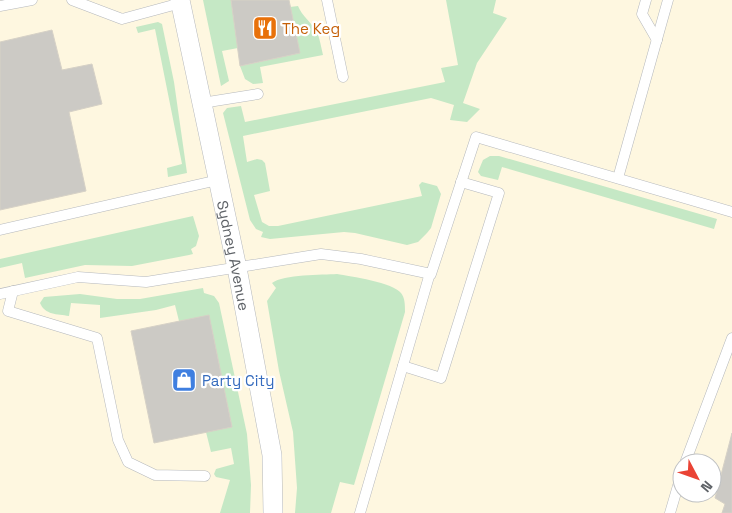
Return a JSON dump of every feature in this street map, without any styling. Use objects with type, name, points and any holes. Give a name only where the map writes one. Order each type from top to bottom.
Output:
[{"type":"street","name":"Sydney Avenue","points":[[181,2],[237,268],[272,454],[273,513]]},
{"type":"lane","points":[[0,6],[32,0]]},
{"type":"lane","points":[[72,0],[122,19],[181,2]]},
{"type":"lane","points":[[327,0],[343,77]]},
{"type":"lane","points":[[646,0],[642,14],[656,40]]},
{"type":"lane","points":[[618,178],[668,0]]},
{"type":"lane","points":[[202,103],[258,94]]},
{"type":"lane","points":[[360,513],[430,273],[476,137],[732,212]]},
{"type":"lane","points":[[0,230],[218,180]]},
{"type":"lane","points":[[403,366],[441,378],[444,369],[499,192],[461,182]]},
{"type":"lane","points":[[0,294],[78,277],[146,282],[321,254],[361,259],[430,273]]},
{"type":"lane","points":[[13,292],[8,311],[97,338],[118,440],[128,462],[155,475],[205,476]]},
{"type":"lane","points":[[688,453],[732,338]]},
{"type":"shaded area","points":[[0,0],[732,0],[732,513],[0,513]]},
{"type":"green space","points":[[203,0],[231,0],[238,48],[222,51],[229,81],[221,86]]},
{"type":"green space","points":[[446,0],[496,0],[493,13],[507,18],[477,63],[463,103],[480,109],[467,122],[450,120],[454,105],[431,98],[243,136],[247,162],[257,159],[265,163],[270,191],[254,195],[262,222],[269,226],[278,226],[422,196],[419,185],[422,182],[437,186],[441,194],[431,228],[418,242],[407,245],[344,232],[270,239],[261,237],[263,232],[256,229],[250,220],[223,113],[227,108],[241,106],[245,122],[445,82],[441,68],[458,65]]},
{"type":"green space","points":[[298,6],[317,32],[323,55],[260,67],[263,83],[253,84],[245,79],[240,66],[299,53],[290,7]]},
{"type":"green space","points":[[158,22],[162,24],[174,82],[187,173],[168,177],[167,168],[182,164],[155,29],[138,33],[136,27]]},
{"type":"green space","points":[[490,156],[499,156],[717,219],[714,229],[502,167],[498,180],[481,176],[478,172],[483,160]]},
{"type":"green space","points":[[193,216],[199,236],[196,246],[191,249],[193,254],[132,266],[85,265],[25,278],[22,263],[0,268],[0,259]]},
{"type":"green space","points":[[337,274],[397,289],[403,297],[405,312],[354,485],[340,482],[331,513],[295,513],[297,488],[293,432],[279,371],[267,301],[276,288],[272,283],[278,280],[294,276]]},
{"type":"green space","points":[[203,288],[204,293],[214,296],[219,303],[247,434],[251,485],[250,513],[220,513],[230,480],[216,477],[214,474],[216,469],[234,464],[231,448],[211,452],[206,432],[232,427],[209,316],[179,321],[175,305],[156,310],[100,318],[100,305],[71,303],[69,316],[48,312],[40,303],[44,297],[80,294],[117,299],[140,299]]},
{"type":"building","name":"The Keg","points":[[231,0],[289,0],[300,53],[240,66]]},
{"type":"building","points":[[52,30],[62,70],[92,64],[102,104],[69,112],[86,191],[0,210],[0,42]]},
{"type":"building","points":[[209,315],[232,427],[154,443],[131,331]]},
{"type":"building","points":[[732,433],[732,513],[722,513],[725,504],[722,502],[722,471]]},
{"type":"place","name":"The Keg","points":[[265,28]]},
{"type":"place","name":"Party City","points":[[184,380]]}]
